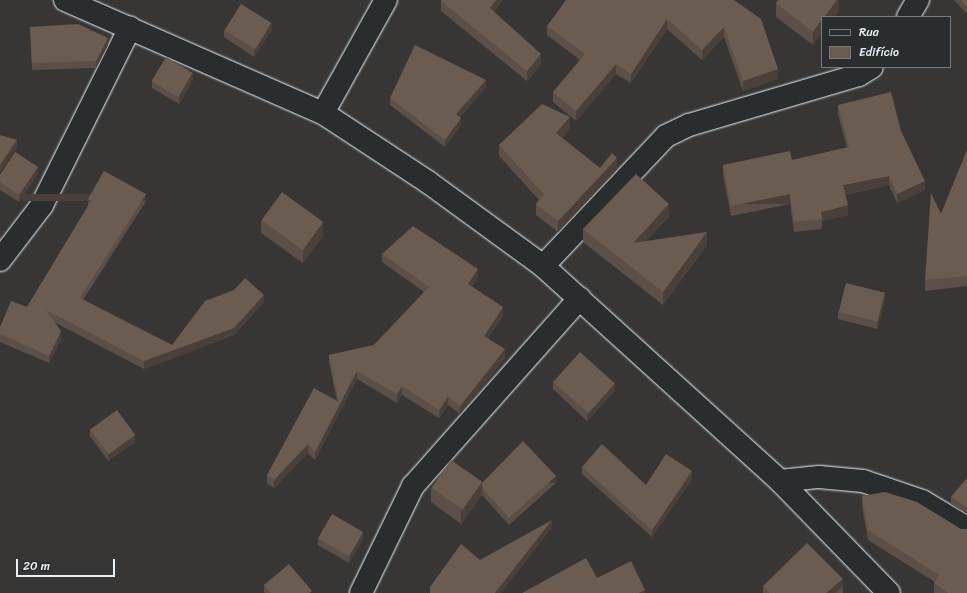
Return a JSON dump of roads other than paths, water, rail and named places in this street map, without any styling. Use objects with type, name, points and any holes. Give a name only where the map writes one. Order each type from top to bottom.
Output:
[{"type":"street","points":[[322,114],[386,0]]},
{"type":"street","points":[[909,16],[918,0]]},
{"type":"street","points":[[70,1],[322,114],[428,182],[543,266],[580,298],[780,481],[889,593]]},
{"type":"street","points":[[0,260],[42,205],[130,28]]},
{"type":"street","points":[[543,266],[666,136],[689,125],[859,75],[870,68]]},
{"type":"street","points":[[362,593],[413,486],[580,298]]},
{"type":"street","points":[[780,481],[819,478],[863,481],[922,501],[967,528]]}]
